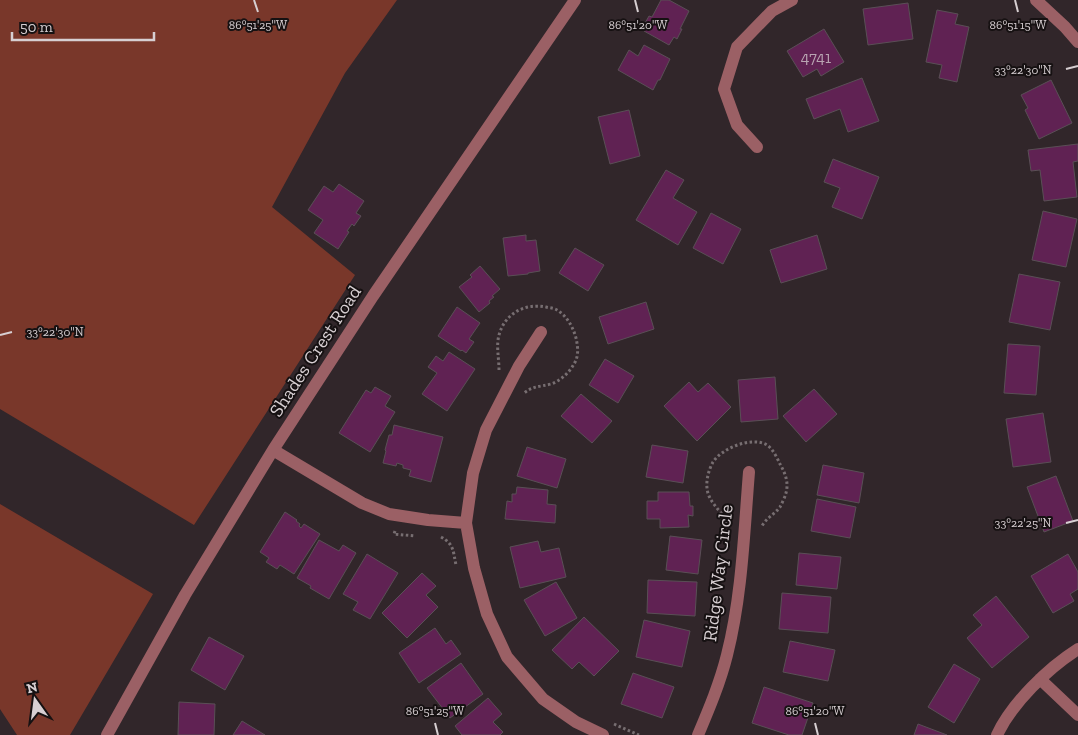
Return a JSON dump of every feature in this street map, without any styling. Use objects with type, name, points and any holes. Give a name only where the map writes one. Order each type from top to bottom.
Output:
[{"type":"street","name":"Shades Crest Road","points":[[107,735],[185,595],[273,450],[373,296],[574,0]]},
{"type":"street","points":[[757,147],[737,125],[724,89],[737,48],[772,11],[792,0]]},
{"type":"street","points":[[1036,0],[1078,42]]},
{"type":"street","points":[[541,332],[519,366],[486,430],[473,473],[466,523],[474,568],[487,614],[507,657],[543,699],[576,722],[603,735]]},
{"type":"street","points":[[273,450],[362,503],[389,514],[466,523]]},
{"type":"street","name":"Ridge Way Circle","points":[[698,735],[718,685],[727,654],[737,603],[750,472]]},
{"type":"street","points":[[997,735],[1017,704],[1040,678],[1078,649]]},
{"type":"street","points":[[1040,678],[1078,715]]},
{"type":"path","points":[[498,373],[497,343],[499,333],[506,321],[514,313],[525,307],[537,305],[556,308],[565,317],[574,331],[578,349],[575,363],[568,373],[559,380],[528,390],[522,395]]},
{"type":"path","points":[[608,722],[639,735]]},
{"type":"shaded area","points":[[0,0],[397,0],[345,73],[272,207],[355,275],[194,525],[0,409]]},
{"type":"shaded area","points":[[0,504],[153,594],[70,735],[17,735],[0,709]]},
{"type":"building","points":[[661,0],[669,0],[689,11],[677,39],[674,37],[669,45],[644,31],[646,27],[644,25],[649,16],[652,17]]},
{"type":"building","points":[[908,3],[913,39],[868,45],[863,9]]},
{"type":"building","points":[[937,10],[958,14],[955,24],[969,27],[957,82],[939,78],[942,65],[926,62]]},
{"type":"building","points":[[824,29],[844,62],[821,76],[817,69],[803,77],[787,51]]},
{"type":"building","points":[[644,45],[670,59],[653,90],[618,70],[629,50],[638,56]]},
{"type":"building","points":[[862,78],[879,121],[848,132],[840,109],[814,119],[806,99]]},
{"type":"building","points":[[1051,80],[1072,123],[1039,139],[1025,110],[1028,108],[1021,95]]},
{"type":"building","points":[[629,110],[640,156],[610,164],[598,117]]},
{"type":"building","points":[[1078,144],[1078,161],[1073,162],[1077,197],[1044,201],[1040,170],[1031,171],[1028,150]]},
{"type":"building","points":[[833,159],[879,177],[862,219],[832,207],[840,188],[824,182]]},
{"type":"building","points":[[666,170],[684,180],[673,198],[697,212],[678,245],[636,220]]},
{"type":"building","points":[[339,184],[364,201],[356,213],[361,216],[354,226],[352,224],[347,231],[349,232],[338,249],[314,233],[323,220],[308,210],[324,186],[333,192]]},
{"type":"building","points":[[1043,211],[1077,219],[1066,267],[1032,260]]},
{"type":"building","points":[[711,213],[741,229],[723,264],[693,248]]},
{"type":"building","points":[[526,235],[526,241],[536,240],[540,271],[508,276],[503,238]]},
{"type":"building","points":[[817,235],[827,269],[781,283],[770,250]]},
{"type":"building","points":[[575,248],[604,265],[588,291],[559,273]]},
{"type":"building","points":[[480,266],[500,289],[492,296],[494,297],[489,301],[490,303],[479,312],[459,287],[472,277],[470,275]]},
{"type":"building","points":[[1019,274],[1060,282],[1050,330],[1009,322]]},
{"type":"building","points":[[646,302],[654,329],[608,344],[599,317]]},
{"type":"building","points":[[457,307],[480,323],[469,339],[474,342],[466,353],[438,336]]},
{"type":"building","points":[[1008,344],[1040,346],[1036,395],[1004,393]]},
{"type":"building","points":[[449,352],[475,369],[447,411],[422,394],[437,373],[428,367],[436,356],[443,361]]},
{"type":"building","points":[[605,359],[634,376],[618,403],[589,385]]},
{"type":"building","points":[[775,377],[778,419],[741,422],[738,380]]},
{"type":"building","points":[[689,382],[698,392],[708,383],[731,407],[697,441],[664,406]]},
{"type":"building","points":[[375,387],[391,396],[385,406],[395,412],[370,452],[339,433],[366,390],[371,393]]},
{"type":"building","points":[[814,389],[837,414],[806,442],[783,416]]},
{"type":"building","points":[[581,394],[612,421],[592,443],[561,416]]},
{"type":"building","points":[[1043,413],[1051,462],[1013,467],[1006,419]]},
{"type":"building","points":[[394,425],[443,437],[431,482],[409,476],[411,470],[403,468],[403,465],[397,463],[396,466],[383,463],[389,435],[392,435]]},
{"type":"building","points":[[652,445],[688,451],[683,483],[646,477]]},
{"type":"building","points":[[527,447],[566,459],[557,488],[517,476]]},
{"type":"building","points":[[823,465],[864,473],[859,503],[817,495]]},
{"type":"building","points":[[1056,476],[1073,521],[1044,532],[1027,487]]},
{"type":"building","points":[[517,487],[548,490],[547,504],[556,505],[555,523],[505,519],[507,501],[512,502],[512,494],[516,494]]},
{"type":"building","points":[[658,492],[689,492],[690,506],[693,506],[693,516],[688,515],[689,527],[660,528],[660,519],[647,519],[647,501],[658,501]]},
{"type":"building","points":[[817,499],[856,507],[850,538],[811,531]]},
{"type":"building","points":[[285,512],[297,520],[301,528],[304,524],[320,534],[294,574],[280,565],[277,569],[266,562],[269,558],[260,552]]},
{"type":"building","points":[[670,536],[702,540],[698,574],[666,570]]},
{"type":"building","points":[[319,540],[339,551],[343,545],[356,553],[329,599],[297,578]]},
{"type":"building","points":[[538,541],[541,552],[559,548],[566,577],[520,588],[510,547]]},
{"type":"building","points":[[799,553],[841,557],[837,589],[796,585]]},
{"type":"building","points":[[367,554],[398,573],[370,619],[353,610],[358,602],[343,594]]},
{"type":"building","points":[[1068,554],[1078,572],[1078,589],[1070,594],[1074,601],[1053,613],[1031,576]]},
{"type":"building","points":[[422,573],[436,586],[426,595],[438,607],[407,638],[382,613]]},
{"type":"building","points":[[648,580],[697,582],[695,616],[647,613]]},
{"type":"building","points":[[556,582],[577,618],[545,636],[524,600]]},
{"type":"building","points":[[782,593],[831,597],[828,633],[779,629]]},
{"type":"building","points":[[996,596],[1029,637],[992,668],[967,638],[982,625],[973,615]]},
{"type":"building","points":[[584,617],[619,651],[594,676],[579,662],[572,669],[552,650]]},
{"type":"building","points":[[644,620],[690,631],[682,667],[636,657]]},
{"type":"building","points":[[435,628],[446,644],[451,640],[461,654],[419,683],[399,653]]},
{"type":"building","points":[[209,637],[244,656],[225,690],[191,670]]},
{"type":"building","points":[[790,641],[835,650],[828,681],[783,672]]},
{"type":"building","points":[[461,663],[483,694],[450,718],[427,688]]},
{"type":"building","points":[[954,664],[980,679],[954,723],[928,707]]},
{"type":"building","points":[[633,673],[674,687],[662,718],[621,704]]},
{"type":"building","points":[[764,687],[813,703],[802,735],[789,735],[752,723]]},
{"type":"building","points":[[488,698],[502,714],[493,722],[503,732],[500,735],[462,735],[455,726]]},
{"type":"building","points":[[179,702],[215,704],[214,735],[178,735]]},
{"type":"building","points":[[242,721],[265,735],[233,735]]},
{"type":"building","points":[[918,724],[947,735],[914,735]]}]
